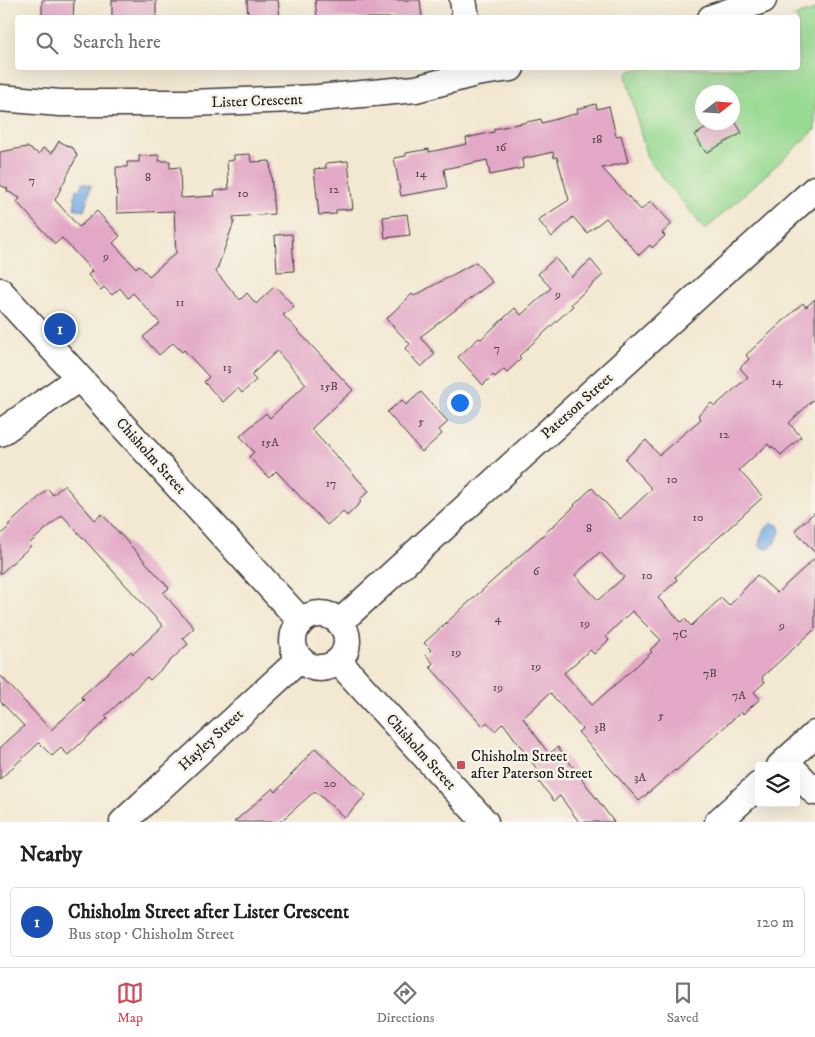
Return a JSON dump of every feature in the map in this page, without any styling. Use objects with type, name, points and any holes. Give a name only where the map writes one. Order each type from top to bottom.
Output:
[{"type":"street","points":[[463,0],[466,15]]},
{"type":"street","points":[[720,15],[763,0]]},
{"type":"street","name":"Lister Crescent","points":[[0,98],[60,103],[190,103],[318,98],[416,89],[476,70]]},
{"type":"street","name":"Paterson Street","points":[[340,622],[815,189]]},
{"type":"street","name":"Chisholm Street","points":[[0,291],[301,621]]},
{"type":"street","points":[[0,433],[80,378]]},
{"type":"street","points":[[325,614],[340,622],[344,630],[346,646],[338,660],[323,668],[314,667],[300,659],[293,644],[296,628],[301,621],[308,616],[325,614]]},
{"type":"street","name":"Hayley Street","points":[[123,822],[300,659]]},
{"type":"street","name":"Chisholm Street","points":[[338,660],[485,822]]},
{"type":"street","points":[[791,762],[815,734]]},
{"type":"street","points":[[800,778],[815,792]]},
{"type":"street","points":[[718,822],[755,789]]},
{"type":"green space","points":[[815,10],[815,130],[705,230],[647,158],[626,75],[634,70],[800,70],[799,15]]},
{"type":"water","points":[[82,183],[91,185],[84,211],[74,208],[76,189],[80,190]]},
{"type":"water","points":[[772,523],[778,525],[780,531],[773,545],[764,549],[759,545],[760,538]]},
{"type":"building","points":[[42,0],[74,0],[73,15],[42,15]]},
{"type":"building","points":[[112,0],[156,0],[156,15],[112,15]]},
{"type":"building","points":[[247,0],[278,0],[280,15],[248,15]]},
{"type":"building","points":[[315,0],[420,0],[422,15],[317,15]]},
{"type":"building","points":[[596,104],[597,109],[609,106],[616,136],[621,135],[628,162],[602,168],[641,210],[651,201],[672,224],[662,233],[665,236],[652,248],[650,245],[639,255],[606,218],[587,233],[573,217],[552,237],[538,220],[569,200],[557,157],[554,158],[553,152],[522,159],[523,168],[490,175],[487,160],[444,169],[447,188],[401,196],[394,158],[406,156],[406,153],[429,149],[429,152],[467,144],[466,138],[494,132],[494,129],[541,119],[542,123],[578,113],[577,109]]},
{"type":"building","points":[[703,130],[740,130],[742,133],[706,153],[695,135]]},
{"type":"building","points":[[59,141],[74,149],[77,156],[55,200],[79,227],[97,211],[120,236],[113,243],[136,268],[139,265],[149,276],[176,253],[174,211],[117,213],[116,167],[127,167],[127,162],[139,162],[139,156],[159,155],[159,161],[170,161],[170,168],[180,167],[181,198],[215,196],[214,191],[229,189],[227,161],[234,160],[234,155],[250,154],[251,162],[270,161],[274,214],[233,217],[234,222],[216,272],[240,300],[247,293],[256,304],[275,286],[294,306],[283,315],[353,390],[311,429],[369,491],[359,500],[361,502],[347,516],[343,511],[327,525],[276,471],[269,478],[249,457],[254,452],[240,436],[266,413],[270,418],[306,384],[277,351],[251,375],[256,380],[242,393],[238,388],[223,402],[204,382],[209,377],[184,350],[182,352],[173,343],[159,355],[143,337],[160,323],[133,293],[128,298],[120,288],[112,295],[104,287],[101,290],[88,275],[92,271],[62,238],[55,244],[17,202],[20,198],[0,185],[0,152],[27,147],[39,154],[43,148],[52,153]]},
{"type":"building","points":[[348,161],[353,209],[336,210],[336,214],[319,215],[314,169],[326,168],[326,163]]},
{"type":"building","points":[[407,214],[410,235],[385,238],[383,217]]},
{"type":"building","points":[[292,234],[294,271],[277,272],[275,235]]},
{"type":"building","points":[[555,258],[571,277],[591,260],[603,275],[519,356],[521,359],[507,372],[504,369],[495,377],[493,375],[483,385],[458,357],[515,308],[521,315],[551,288],[538,274]]},
{"type":"building","points":[[476,262],[492,282],[420,337],[435,354],[421,367],[405,349],[410,344],[386,319],[412,294],[414,296]]},
{"type":"building","points":[[815,299],[815,398],[789,423],[801,437],[781,455],[768,444],[739,470],[763,497],[675,577],[677,580],[658,598],[681,622],[685,619],[691,626],[721,598],[729,606],[757,575],[777,593],[815,558],[815,629],[762,677],[765,682],[754,692],[760,699],[743,714],[741,712],[676,771],[639,801],[578,732],[582,729],[550,693],[523,718],[549,754],[558,747],[614,822],[579,822],[560,796],[554,801],[535,777],[540,773],[503,723],[495,731],[487,722],[483,726],[430,667],[433,663],[426,655],[431,650],[424,643],[575,506],[592,488],[620,519],[652,489],[625,459],[646,440],[659,455],[701,419],[698,415],[711,403],[715,406],[748,377],[740,368],[749,359],[746,355],[803,303],[806,307]],"holes":[[[600,552],[624,577],[598,600],[575,575]],[[632,611],[661,640],[650,650],[652,652],[592,705],[564,673],[590,650],[594,654],[609,640],[606,636]]]},
{"type":"building","points":[[421,392],[448,422],[439,430],[442,434],[422,452],[387,412],[402,400],[406,405]]},
{"type":"building","points":[[64,485],[95,520],[102,514],[169,588],[163,593],[194,628],[183,638],[188,644],[150,680],[147,677],[105,716],[108,718],[68,755],[61,748],[52,756],[39,743],[0,779],[0,748],[24,726],[0,701],[0,675],[51,730],[84,700],[81,697],[131,651],[133,654],[163,626],[62,515],[30,543],[32,545],[0,574],[0,535],[10,526],[8,525],[48,489],[53,495]]},
{"type":"building","points":[[815,512],[815,553],[795,530]]},
{"type":"building","points":[[315,748],[366,795],[345,818],[315,791],[280,822],[234,822],[273,788],[276,792]]},
{"type":"place","name":"Chisholm Street after Lister Crescent","points":[[60,329]]},
{"type":"place","name":"Chisholm Street after Paterson Street","points":[[461,765]]}]
